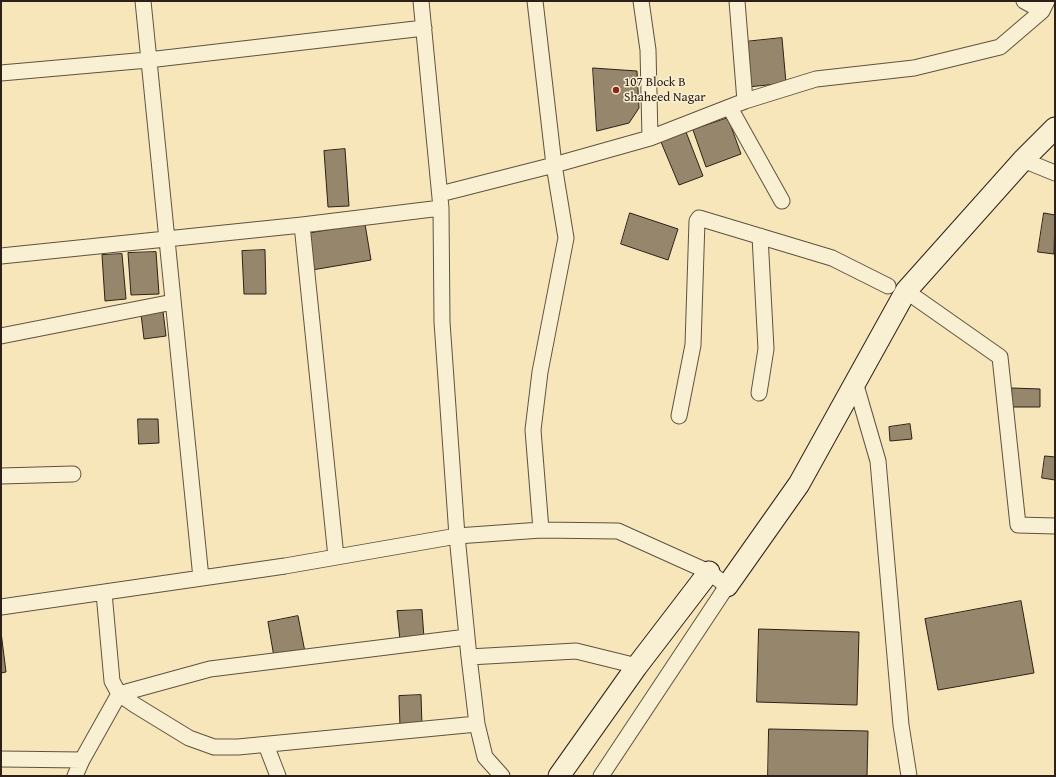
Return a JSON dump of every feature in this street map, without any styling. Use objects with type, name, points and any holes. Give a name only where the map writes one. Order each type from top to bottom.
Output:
[{"type":"street","points":[[143,1],[200,578]]},
{"type":"street","points":[[421,1],[440,201],[442,322],[457,536],[469,657],[477,724],[485,757],[502,776]]},
{"type":"street","points":[[535,1],[554,165],[566,238],[540,372],[534,430],[541,530]]},
{"type":"street","points":[[641,1],[648,50],[650,138]]},
{"type":"street","points":[[737,1],[745,101]]},
{"type":"street","points":[[1024,1],[1044,6]]},
{"type":"street","points":[[1,256],[302,225],[440,201],[554,165],[650,138],[745,101],[816,79],[914,68],[1000,47],[1044,6]]},
{"type":"street","points":[[1,73],[148,60],[424,28]]},
{"type":"street","points":[[730,108],[782,201]]},
{"type":"street","points":[[601,776],[727,586],[799,484],[855,382],[897,288],[1055,128]]},
{"type":"street","points":[[1023,160],[1055,173]]},
{"type":"street","points":[[679,416],[693,345],[698,220],[702,218],[832,258],[897,288],[1000,356],[1018,525],[1055,526]]},
{"type":"street","points":[[302,225],[336,557]]},
{"type":"street","points":[[759,393],[766,349],[760,236]]},
{"type":"street","points":[[1,336],[173,302]]},
{"type":"street","points":[[855,382],[878,461],[901,724],[909,776]]},
{"type":"street","points":[[1,476],[73,474]]},
{"type":"street","points":[[1,607],[285,566],[457,536],[541,530],[618,531],[709,572],[727,586]]},
{"type":"street","points":[[559,776],[637,666],[709,572]]},
{"type":"street","points":[[104,593],[112,681],[119,694],[134,706],[189,738],[214,747],[266,745],[477,724]]},
{"type":"street","points":[[75,776],[82,760],[119,694],[210,669],[467,637]]},
{"type":"street","points":[[469,657],[576,651],[637,666]]},
{"type":"street","points":[[266,745],[278,776]]},
{"type":"street","points":[[1,759],[82,760]]},
{"type":"building","points":[[782,38],[786,83],[748,87],[744,42]]},
{"type":"building","name":"107 Block B Shaheed Nagar","points":[[593,68],[637,71],[639,108],[629,123],[597,131]]},
{"type":"building","points":[[728,118],[741,154],[706,167],[693,130]]},
{"type":"building","points":[[686,132],[703,176],[679,185],[661,142]]},
{"type":"building","points":[[345,149],[349,206],[328,207],[324,151]]},
{"type":"building","points":[[630,213],[678,229],[668,260],[621,244]]},
{"type":"building","points":[[1044,213],[1055,215],[1054,254],[1038,252]]},
{"type":"building","points":[[365,224],[371,260],[312,270],[306,234]]},
{"type":"building","points":[[265,250],[266,294],[244,294],[242,251]]},
{"type":"building","points":[[156,252],[159,294],[131,295],[128,253]]},
{"type":"building","points":[[122,254],[126,299],[105,301],[102,255]]},
{"type":"building","points":[[163,311],[166,336],[144,339],[141,314]]},
{"type":"building","points":[[1012,388],[1040,389],[1040,407],[1012,407]]},
{"type":"building","points":[[138,419],[158,419],[159,443],[139,444]]},
{"type":"building","points":[[910,424],[912,439],[890,441],[889,427]]},
{"type":"building","points":[[1045,456],[1055,457],[1055,480],[1042,478]]},
{"type":"building","points":[[1021,601],[1034,673],[938,690],[925,619]]},
{"type":"building","points":[[422,610],[424,638],[400,640],[397,611]]},
{"type":"building","points":[[298,616],[305,652],[274,657],[268,622]]},
{"type":"building","points":[[759,629],[859,632],[857,705],[757,702]]},
{"type":"building","points":[[1,632],[6,672],[1,673]]},
{"type":"building","points":[[421,695],[422,726],[400,727],[399,696]]},
{"type":"building","points":[[769,729],[868,731],[867,776],[768,776]]},
{"type":"place","name":"107 Block B Shaheed Nagar","points":[[616,90]]}]
